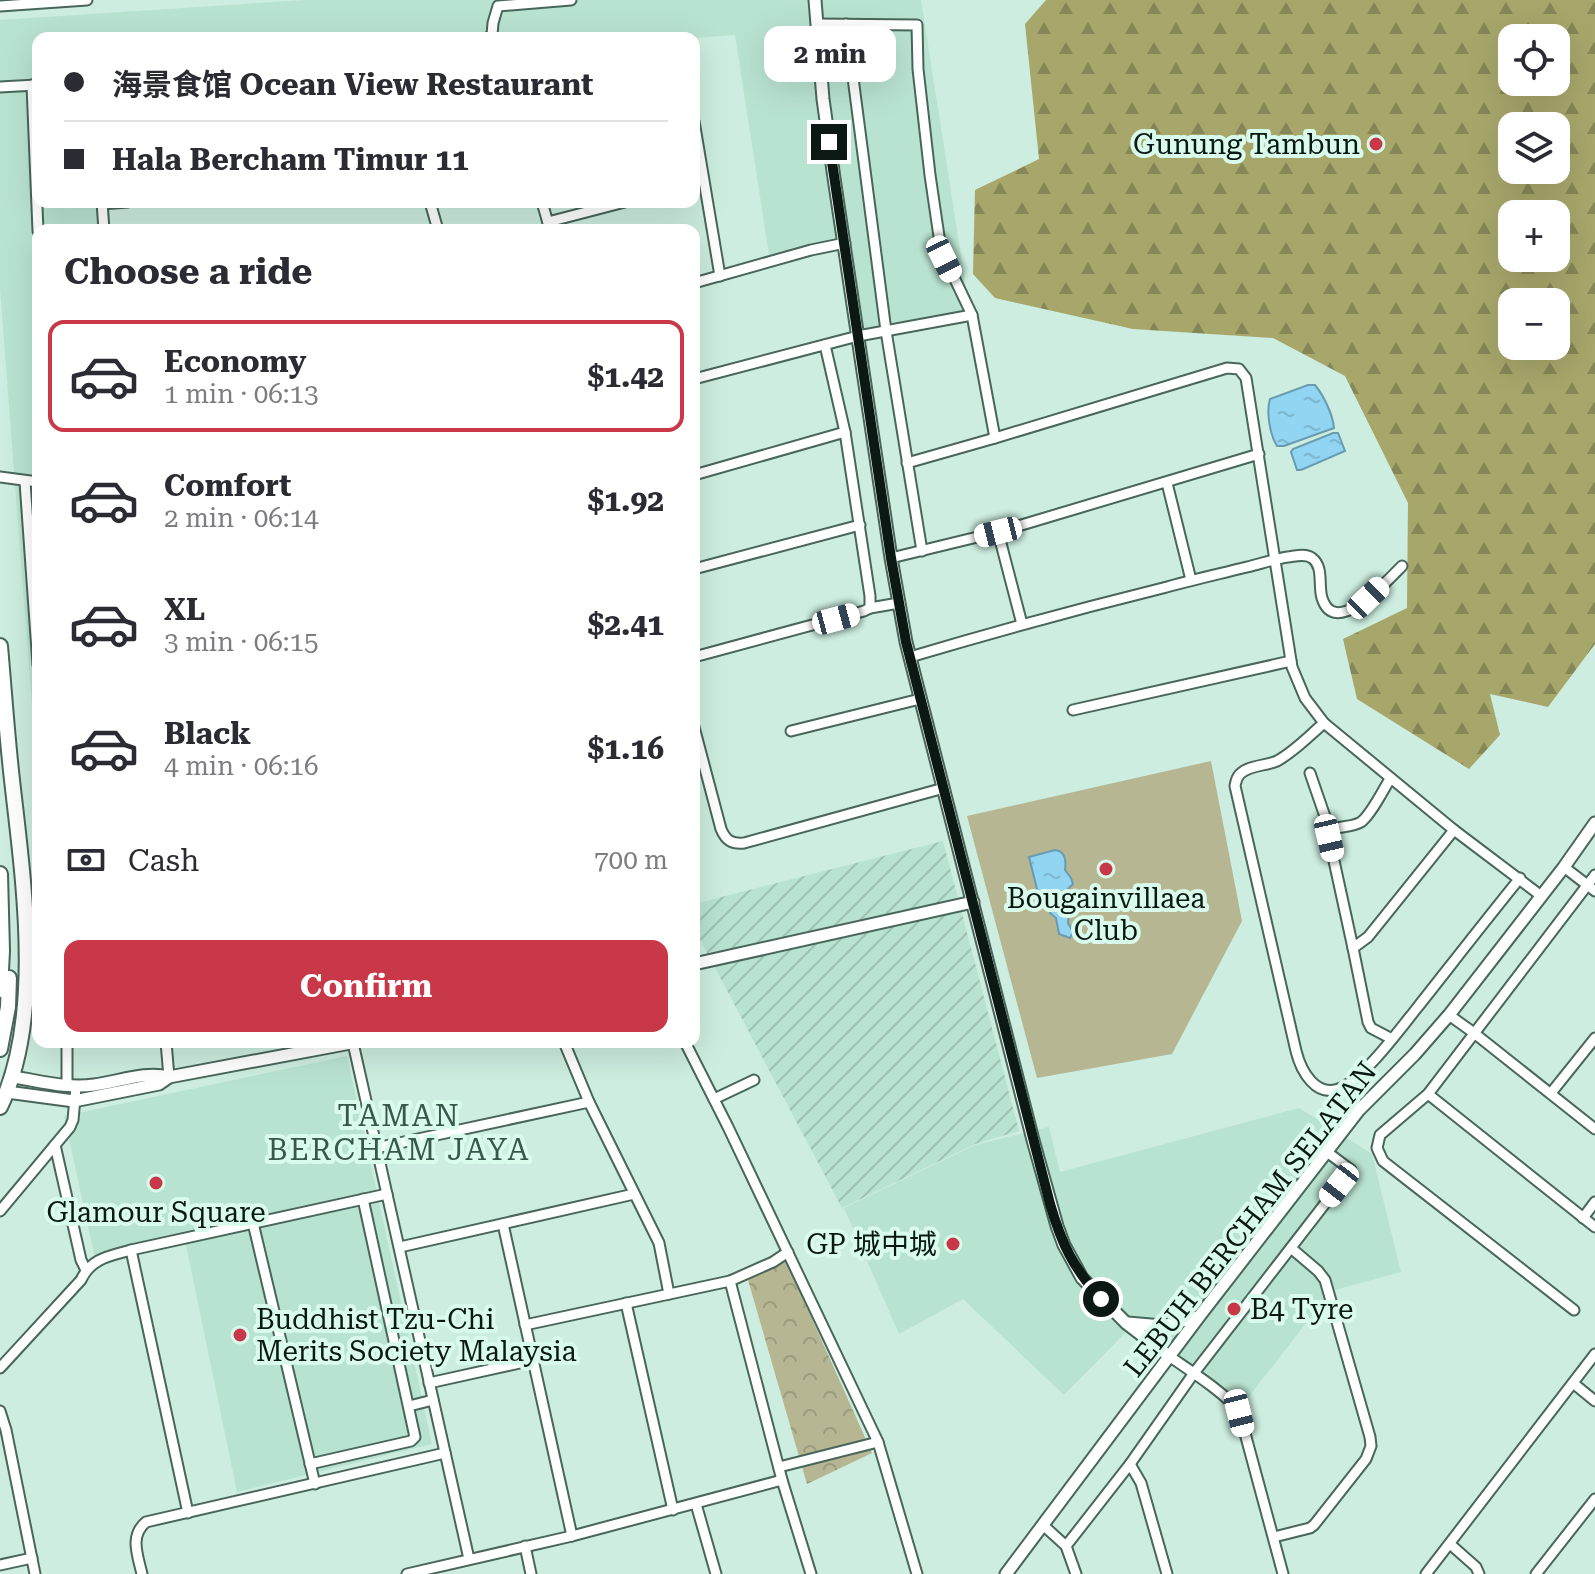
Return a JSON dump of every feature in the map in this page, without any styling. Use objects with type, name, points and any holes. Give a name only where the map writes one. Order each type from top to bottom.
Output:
[{"type":"main road","points":[[0,646],[22,874],[26,953],[23,1029],[0,1107]]},
{"type":"main road","points":[[0,745],[2,758],[12,776]]},
{"type":"main road","points":[[0,874],[0,990]]},
{"type":"main road","points":[[0,1049],[8,1007],[9,974],[2,951]]},
{"type":"street","points":[[0,6],[87,0]]},
{"type":"street","points":[[492,32],[498,3],[571,0]]},
{"type":"street","points":[[815,0],[829,142],[899,603],[920,699],[1050,1204],[1064,1245],[1082,1278],[1126,1323],[1239,1411],[1283,1574]]},
{"type":"street","points":[[817,24],[917,25],[918,69],[941,250],[972,315],[995,438]]},
{"type":"street","points":[[846,24],[886,331],[922,551]]},
{"type":"street","points":[[0,87],[32,85]]},
{"type":"street","points":[[700,187],[720,276]]},
{"type":"street","points":[[555,224],[606,208]]},
{"type":"street","points":[[700,281],[845,243]]},
{"type":"street","points":[[700,377],[858,336],[972,315]]},
{"type":"street","points":[[825,345],[845,432],[860,525],[870,596],[867,610]]},
{"type":"street","points":[[907,463],[1227,368],[1239,369],[1246,378],[1291,661],[1296,682],[1305,698],[1324,723],[1390,779],[1540,895]]},
{"type":"street","points":[[700,473],[845,432]]},
{"type":"street","points":[[891,558],[998,532],[1259,454]]},
{"type":"street","points":[[0,477],[32,482]]},
{"type":"street","points":[[25,482],[32,574]]},
{"type":"street","points":[[1167,483],[1191,580]]},
{"type":"street","points":[[700,567],[860,525]]},
{"type":"street","points":[[998,532],[1022,624]]},
{"type":"street","points":[[910,657],[1191,580],[1307,555],[1318,565],[1322,598],[1327,607],[1336,613],[1346,612],[1368,598],[1402,566]]},
{"type":"street","points":[[700,655],[899,603]]},
{"type":"street","points":[[1073,710],[1291,661]]},
{"type":"street","points":[[791,731],[920,699]]},
{"type":"street","points":[[1324,723],[1285,756],[1242,773],[1235,786],[1299,1062],[1313,1084],[1330,1091],[1351,1082],[1392,1039],[1520,878]]},
{"type":"street","points":[[700,763],[725,839],[734,843],[744,843],[944,788]]},
{"type":"street","points":[[1310,773],[1330,831],[1368,1022],[1392,1039]]},
{"type":"street","points":[[1330,831],[1364,820],[1390,779]]},
{"type":"street","name":"LEBUH BERCHAM SELATAN","points":[[1006,1574],[1198,1317],[1359,1110],[1449,1015],[1595,823]]},
{"type":"street","points":[[1353,948],[1368,937],[1454,830]]},
{"type":"street","points":[[1564,867],[1591,888]]},
{"type":"street","points":[[1574,1310],[1383,1161],[1377,1148],[1380,1135],[1428,1094],[1591,888],[1595,875]]},
{"type":"street","points":[[700,963],[973,902]]},
{"type":"street","points":[[1449,1015],[1595,1129]]},
{"type":"street","points":[[1551,1093],[1595,1038]]},
{"type":"street","points":[[0,1211],[73,1120],[74,1101],[68,1048]]},
{"type":"street","points":[[167,1048],[169,1077]]},
{"type":"street","points":[[5,1082],[95,1085],[156,1074],[169,1077],[323,1048]]},
{"type":"street","points":[[356,1048],[469,1559]]},
{"type":"street","points":[[566,1048],[589,1102],[659,1243],[669,1294]]},
{"type":"street","points":[[688,1048],[878,1442],[917,1574]]},
{"type":"street","points":[[5,1082],[74,1101],[159,1084],[169,1077]]},
{"type":"street","points":[[714,1099],[754,1080]]},
{"type":"street","points":[[1428,1094],[1595,1227]]},
{"type":"street","points":[[376,1148],[589,1102]]},
{"type":"street","points":[[55,1145],[81,1260],[86,1270]]},
{"type":"street","points":[[1066,1546],[1130,1464],[1194,1373],[1351,1170],[1327,1152]]},
{"type":"street","points":[[0,1368],[98,1260],[131,1250],[387,1194]]},
{"type":"street","points":[[400,1247],[634,1194]]},
{"type":"street","points":[[310,1464],[411,1441],[415,1434],[363,1199]]},
{"type":"street","points":[[1583,1218],[1595,1202]]},
{"type":"street","points":[[253,1223],[315,1484]]},
{"type":"street","points":[[503,1224],[572,1536]]},
{"type":"street","points":[[1274,1537],[1314,1525],[1366,1459],[1371,1446],[1325,1280],[1291,1248]]},
{"type":"street","points":[[131,1250],[188,1513]]},
{"type":"street","points":[[525,1325],[730,1281],[788,1252]]},
{"type":"street","points":[[730,1281],[782,1480],[811,1574]]},
{"type":"street","points":[[626,1303],[673,1510]]},
{"type":"street","points":[[1126,1323],[1162,1326],[1198,1317]]},
{"type":"street","points":[[1426,1574],[1595,1354]]},
{"type":"street","points":[[429,1383],[533,1360]]},
{"type":"street","points":[[1573,1383],[1595,1401]]},
{"type":"street","points":[[409,1406],[433,1400]]},
{"type":"street","points":[[0,1411],[35,1574]]},
{"type":"street","points":[[779,1467],[878,1442]]},
{"type":"street","points":[[142,1574],[135,1540],[140,1527],[146,1522],[445,1453]]},
{"type":"street","points":[[1130,1464],[1141,1483],[1167,1574]]},
{"type":"street","points":[[407,1574],[572,1536],[782,1480]]},
{"type":"street","points":[[1536,1574],[1595,1499]]},
{"type":"street","points":[[696,1504],[716,1574]]},
{"type":"street","points":[[1044,1526],[1066,1546],[1076,1574]]},
{"type":"street","points":[[1450,1544],[1476,1567],[1479,1574]]},
{"type":"street","points":[[525,1546],[531,1574]]},
{"type":"street","points":[[0,1565],[32,1558]]},
{"type":"shaded area","points":[[304,0],[921,0],[970,313],[859,335],[844,243],[770,261],[735,35],[700,38],[700,32],[32,32],[32,208],[104,208],[105,224],[32,224],[32,707],[0,288],[0,20]]},
{"type":"shaded area","points":[[943,841],[1019,1131],[975,1144],[842,1208],[700,939],[700,902]]},
{"type":"shaded area","points":[[347,1056],[432,1444],[237,1492],[185,1240],[95,1258],[64,1116]]},
{"type":"shaded area","points":[[1299,1108],[1372,1154],[1401,1272],[1331,1291],[1240,1408],[1128,1330],[1064,1395],[963,1299],[899,1334],[844,1208],[975,1145],[1049,1127],[1060,1172]]},
{"type":"green space","name":"Gunung Tambun","points":[[1046,0],[1595,0],[1595,644],[1548,707],[1490,694],[1500,735],[1469,769],[1357,699],[1343,639],[1407,608],[1408,503],[1345,376],[1273,338],[1133,329],[995,298],[973,274],[975,190],[1039,159],[1025,24]]},
{"type":"green space","name":"Bougainvillaea Club","points":[[1211,761],[1242,921],[1172,1054],[1037,1078],[967,816]]},
{"type":"green space","points":[[784,1256],[872,1453],[807,1484],[748,1280]]},
{"type":"water","points":[[1315,385],[1322,395],[1334,428],[1277,446],[1269,423],[1270,399]]},
{"type":"water","points":[[1338,433],[1345,451],[1297,470],[1291,452],[1293,449]]},
{"type":"water","points":[[1055,850],[1063,855],[1065,870],[1073,884],[1067,890],[1039,897],[1029,857]]},
{"type":"water","points":[[1057,906],[1069,913],[1068,923],[1073,932],[1070,938],[1059,934],[1056,918],[1050,913]]},
{"type":"place","name":"Gunung Tambun","points":[[1376,144]]},
{"type":"place","name":"Bougainvillaea Club","points":[[1106,869]]},
{"type":"place","name":"Glamour Square","points":[[156,1183]]},
{"type":"place","name":"GP 城中城","points":[[953,1244]]},
{"type":"place","name":"B4 Tyre","points":[[1234,1309]]},
{"type":"place","name":"Buddhist Tzu-Chi Merits Society Malaysia","points":[[240,1335]]},
{"type":"district","name":"TAMAN BERCHAM JAYA","points":[[399,1133]]},
{"type":"route","points":[[829,142],[906,642],[1050,1204],[1071,1260],[1101,1299]]}]
